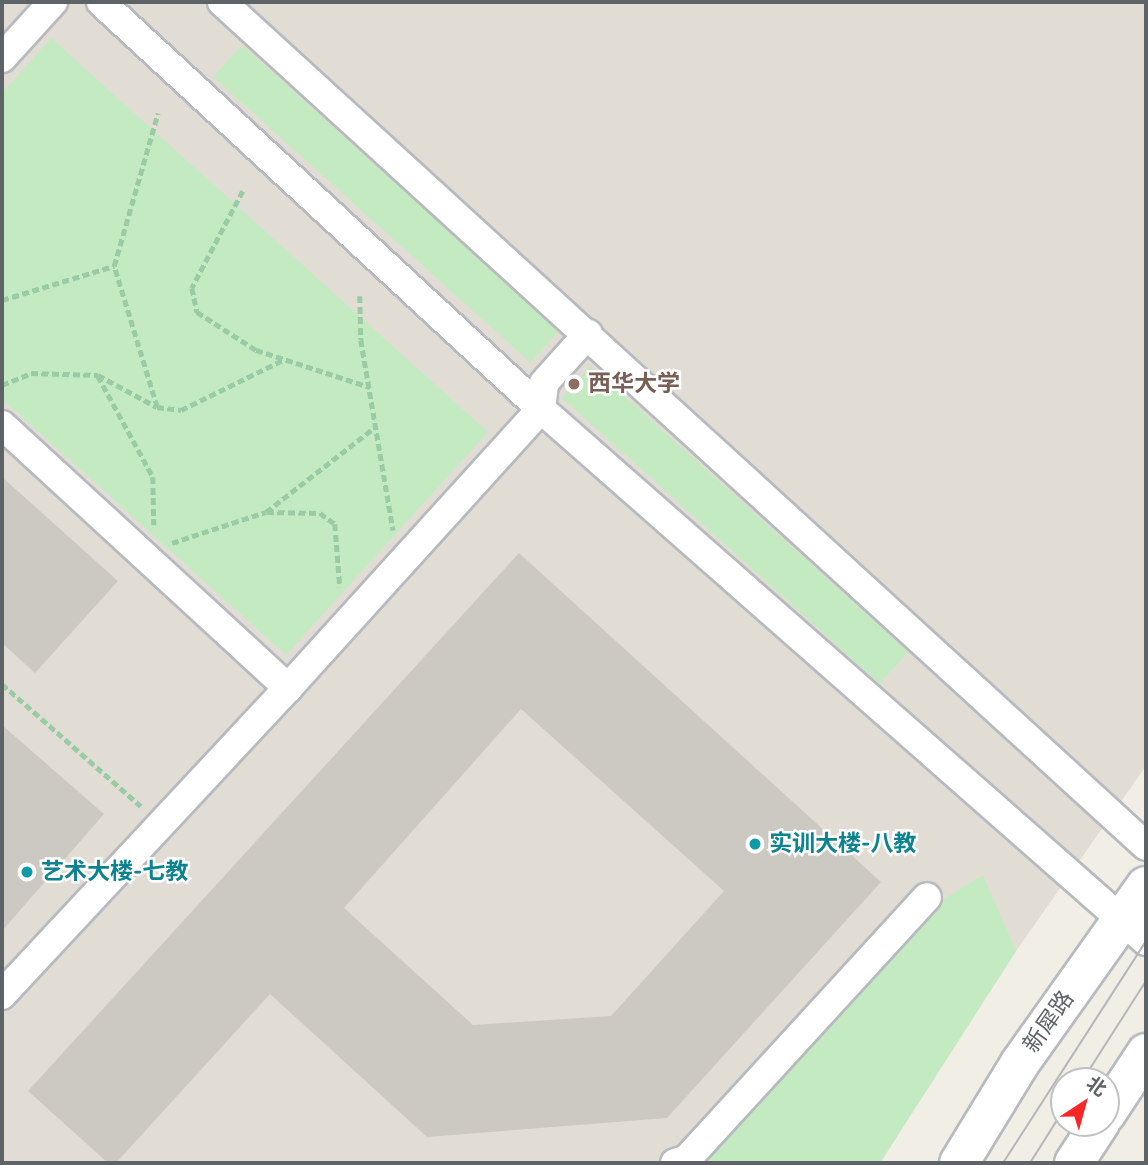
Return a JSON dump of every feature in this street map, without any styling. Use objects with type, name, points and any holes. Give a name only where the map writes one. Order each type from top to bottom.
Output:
[{"type":"main road","name":"新犀路","points":[[959,1163],[1133,930],[1146,886]]},
{"type":"main road","points":[[1120,1093],[1146,1053]]},
{"type":"main road","points":[[1074,1163],[1091,1137]]},
{"type":"street","points":[[2,58],[53,2]]},
{"type":"street","points":[[101,2],[541,409],[1133,930]]},
{"type":"street","points":[[222,2],[1146,846]]},
{"type":"street","points":[[2,995],[163,825],[541,409],[544,383],[588,334]]},
{"type":"street","points":[[2,425],[151,554],[288,688]]},
{"type":"street","points":[[675,1163],[687,1159],[927,897]]},
{"type":"path","points":[[157,407],[114,265],[158,113]]},
{"type":"path","points":[[243,191],[192,288],[197,312],[219,331],[283,360],[370,387]]},
{"type":"path","points":[[2,300],[114,265]]},
{"type":"path","points":[[360,296],[382,488],[406,559]]},
{"type":"path","points":[[2,385],[31,373],[98,375],[157,407],[181,410],[283,360]]},
{"type":"path","points":[[98,375],[153,477],[151,554],[266,512],[374,428]]},
{"type":"path","points":[[266,512],[320,513],[335,524],[340,585],[356,613]]},
{"type":"path","points":[[2,684],[163,825]]},
{"type":"shaded area","name":"西华大学","points":[[2,2],[1146,2],[1146,766],[1016,951],[880,1163],[2,1163]]},
{"type":"green space","points":[[51,38],[488,432],[286,655],[2,399],[2,93]]},
{"type":"green space","points":[[242,45],[559,331],[531,363],[213,77]]},
{"type":"green space","points":[[591,366],[908,652],[880,684],[562,398]]},
{"type":"green space","points":[[983,875],[1016,951],[880,1163],[704,1163],[942,900]]},
{"type":"building","points":[[2,477],[118,581],[35,673],[2,643]]},
{"type":"building","name":"实训大楼-八教","points":[[519,553],[881,882],[667,1118],[427,1137],[270,994],[116,1163],[108,1163],[28,1091]],"holes":[[[521,709],[724,891],[611,1016],[473,1025],[344,908]]]},
{"type":"building","name":"艺术大楼-七教","points":[[2,725],[104,814],[2,931]]},
{"type":"tram line","points":[[1003,1163],[1146,941]]},
{"type":"tram line","points":[[1091,1067],[1146,981]]},
{"type":"tram line","points":[[1030,1163],[1050,1131]]},
{"type":"place","name":"西华大学","points":[[574,384]]},
{"type":"place","name":"实训大楼-八教","points":[[755,844]]},
{"type":"place","name":"艺术大楼-七教","points":[[27,872]]}]
